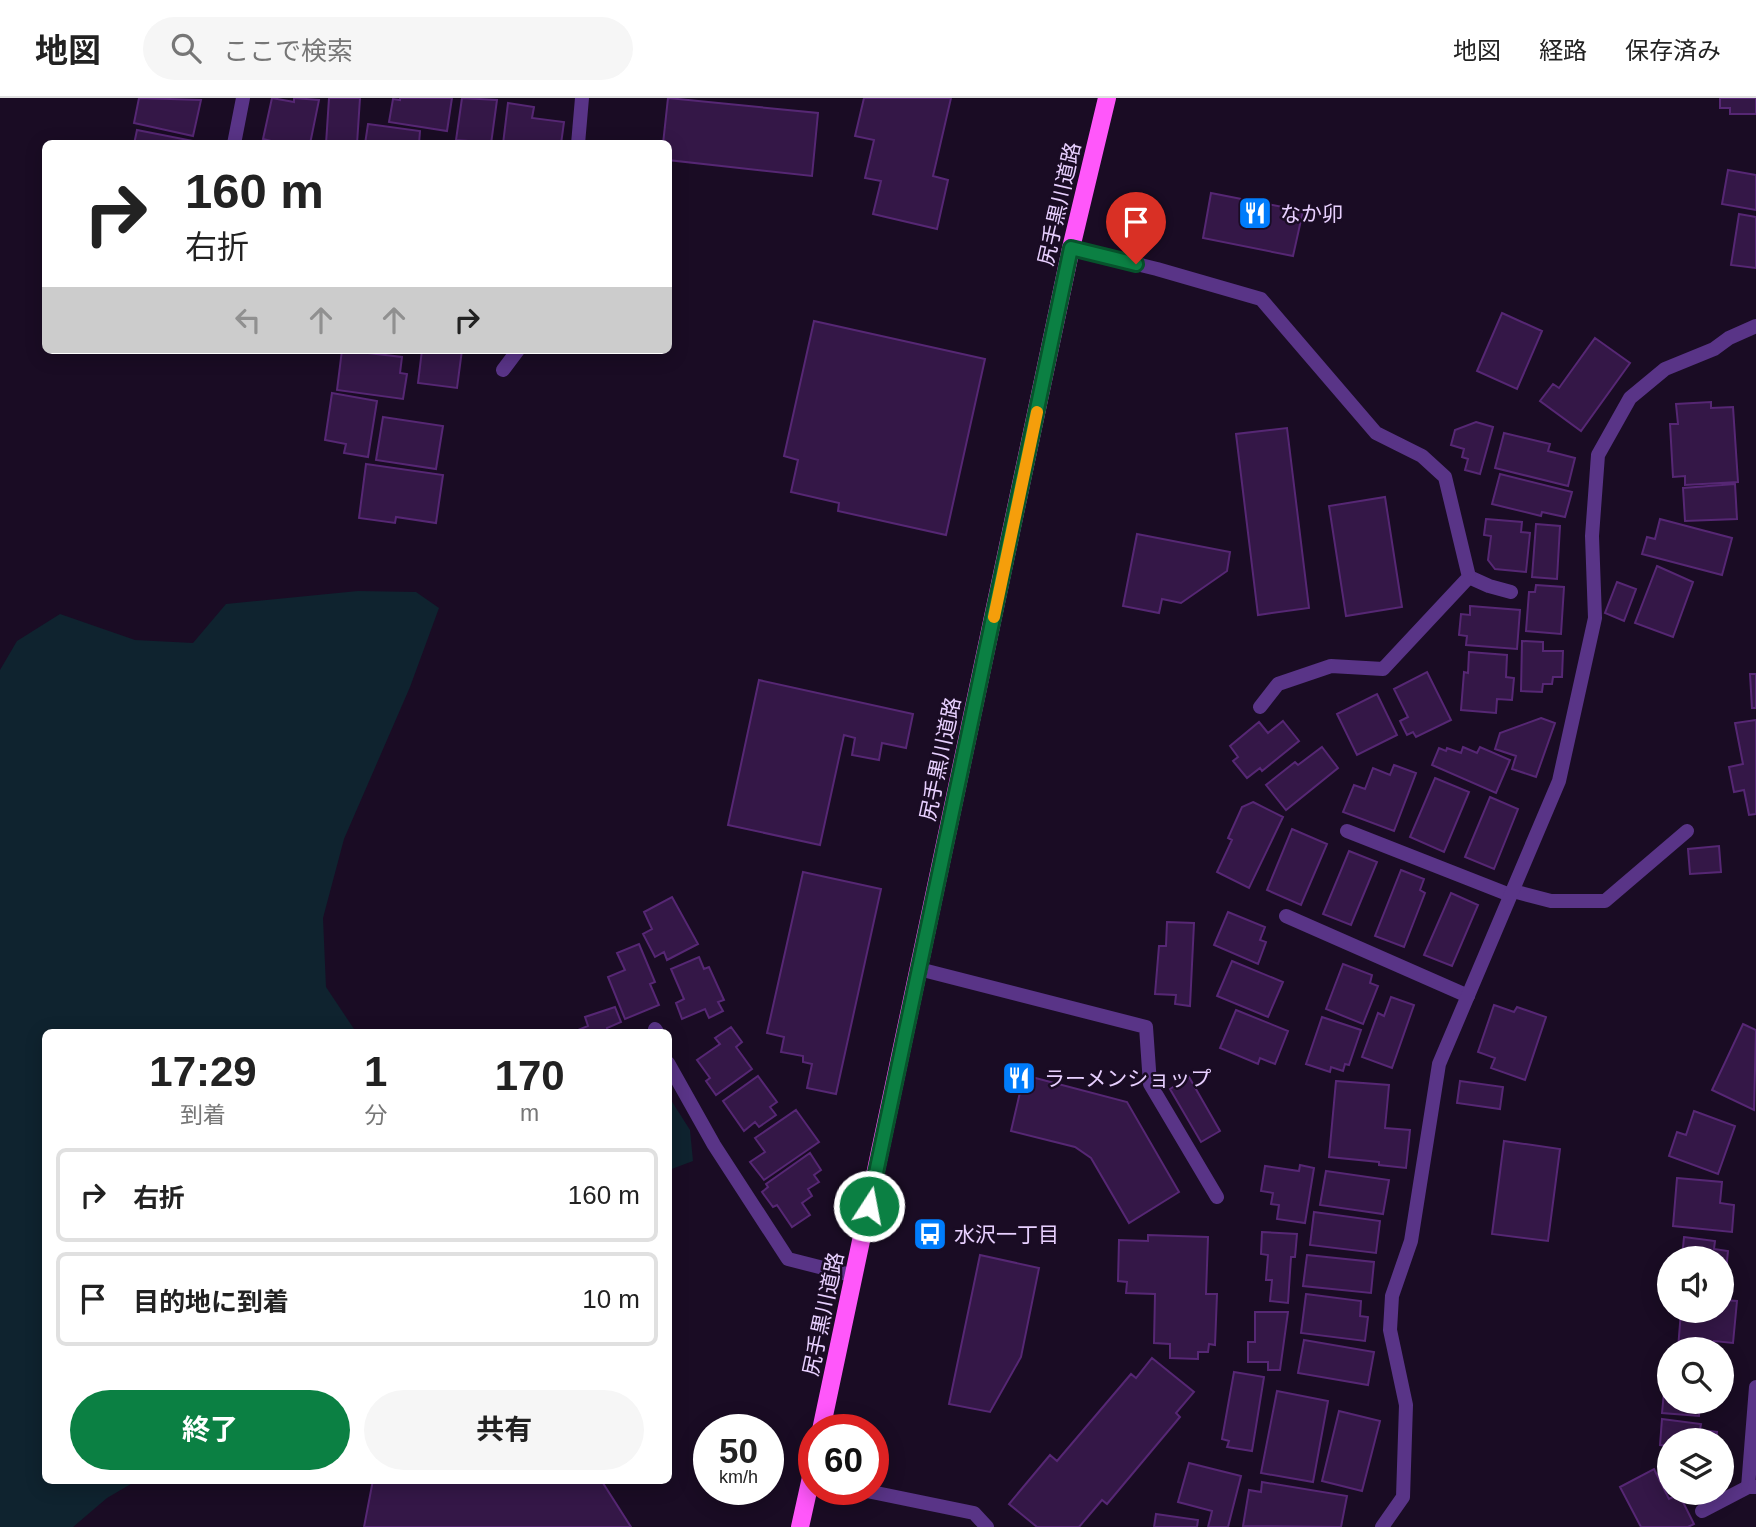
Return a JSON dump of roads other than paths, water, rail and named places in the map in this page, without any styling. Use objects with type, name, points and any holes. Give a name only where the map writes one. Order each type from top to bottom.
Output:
[{"type":"main road","name":"尻手黒川道路","points":[[825,1414],[1071,248],[1107,98]]},
{"type":"main road","points":[[800,1527],[806,1505]]},
{"type":"street","points":[[235,140],[243,98]]},
{"type":"street","points":[[578,140],[582,98]]},
{"type":"street","points":[[1071,248],[1261,299],[1376,433],[1422,456],[1445,477],[1469,577]]},
{"type":"street","points":[[1382,1527],[1403,1497],[1406,1405],[1390,1330],[1392,1296],[1411,1241],[1439,1064],[1559,781],[1595,618],[1592,536],[1598,455],[1630,398],[1665,369],[1714,349],[1729,338],[1756,326]]},
{"type":"street","points":[[503,370],[514,354]]},
{"type":"street","points":[[1469,577],[1511,592]]},
{"type":"street","points":[[1260,707],[1278,684],[1331,666],[1383,669],[1469,577]]},
{"type":"street","points":[[1347,831],[1512,893],[1551,901],[1605,901],[1687,831]]},
{"type":"street","points":[[1286,916],[1468,996]]},
{"type":"street","points":[[919,969],[1146,1027],[1150,1084],[1217,1197]]},
{"type":"street","points":[[672,1070],[714,1145],[788,1259],[855,1276]]},
{"type":"street","points":[[1702,1511],[1752,1487],[1756,1387]]},
{"type":"street","points":[[889,1496],[974,1513],[987,1527]]},
{"type":"place","name":"なか卯","points":[[1255,213]]},
{"type":"place","name":"ラーメンショップ","points":[[1019,1078]]},
{"type":"place","name":"水沢一丁目","points":[[930,1234]]}]
